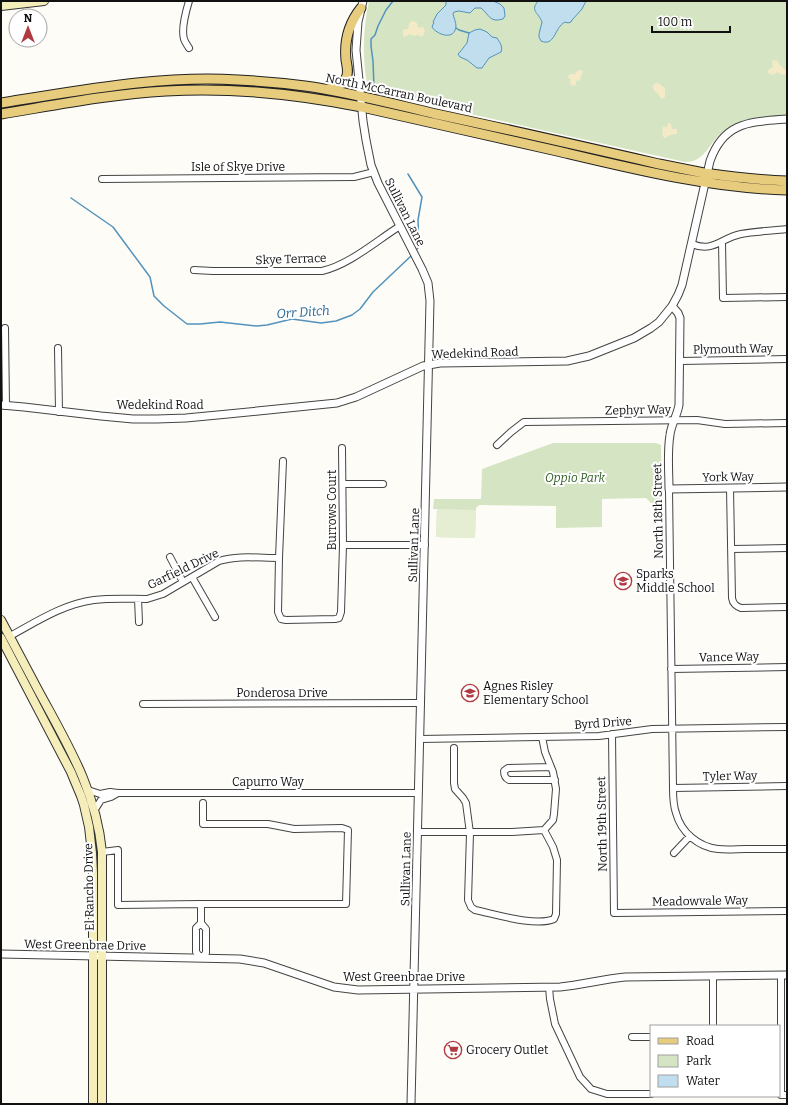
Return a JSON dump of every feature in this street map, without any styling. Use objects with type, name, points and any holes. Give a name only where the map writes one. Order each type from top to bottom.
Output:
[{"type":"main road","points":[[1,6],[44,1]]},
{"type":"main road","points":[[326,90],[342,84],[346,78],[348,72],[346,47],[347,36],[354,18],[362,4]]},
{"type":"main road","name":"North McCarran Boulevard","points":[[1,103],[119,85],[172,80],[236,80],[298,85],[361,96],[659,164],[707,173],[787,181]]},
{"type":"main road","name":"North McCarran Boulevard","points":[[1,114],[126,95],[166,91],[205,90],[270,92],[333,101],[362,107],[598,161],[705,183],[787,190]]},
{"type":"main road","name":"El Rancho Drive","points":[[1,620],[74,755],[88,790],[98,825],[102,852],[102,1104]]},
{"type":"main road","name":"El Rancho Drive","points":[[1,638],[71,772],[84,805],[89,827],[92,853],[94,956],[93,1104]]},
{"type":"main road","points":[[84,805],[88,808],[94,821],[98,825]]},
{"type":"street","points":[[189,1],[184,33],[184,39],[189,48]]},
{"type":"street","name":"Sullivan Lane","points":[[362,4],[356,42],[366,140],[378,183],[422,269],[428,282],[430,292],[411,1104]]},
{"type":"street","name":"Wedekind Road","points":[[3,405],[133,419],[164,419],[228,414],[337,403],[356,397],[418,368],[440,363],[546,361],[579,359],[590,356],[642,334],[659,322],[672,306],[682,285],[711,156],[716,146],[724,136],[733,129],[744,124],[787,119]]},
{"type":"street","name":"Isle of Skye Drive","points":[[102,179],[354,178],[374,172]]},
{"type":"street","name":"Skye Terrace","points":[[194,270],[213,272],[322,271],[337,267],[400,226]]},
{"type":"street","points":[[692,244],[702,247],[709,247],[714,246],[734,235],[742,233],[787,230]]},
{"type":"street","points":[[722,242],[723,298],[787,297]]},
{"type":"street","name":"North 18th Street","points":[[672,306],[680,318],[679,405],[668,444],[673,788],[675,812],[682,827],[690,836]]},
{"type":"street","points":[[3,405],[5,328]]},
{"type":"street","points":[[58,348],[59,412]]},
{"type":"street","name":"Plymouth Way","points":[[680,361],[787,359]]},
{"type":"street","name":"Zephyr Way","points":[[498,445],[524,422],[697,420],[725,424],[787,423]]},
{"type":"street","name":"Burrows Court","points":[[279,558],[278,612],[280,618],[286,620],[339,618],[341,612],[343,545],[342,448]]},
{"type":"street","points":[[279,558],[283,461]]},
{"type":"street","points":[[343,484],[383,484]]},
{"type":"street","name":"York Way","points":[[669,489],[787,487]]},
{"type":"street","points":[[730,488],[732,598],[735,605],[741,608],[787,607]]},
{"type":"street","points":[[343,545],[425,545]]},
{"type":"street","points":[[731,549],[787,548]]},
{"type":"street","points":[[170,557],[183,582]]},
{"type":"street","name":"Garfield Drive","points":[[10,636],[54,612],[72,605],[93,600],[147,599],[155,597],[163,594],[219,561],[230,558],[279,558]]},
{"type":"street","points":[[192,577],[215,617]]},
{"type":"street","points":[[138,599],[139,622]]},
{"type":"street","name":"Vance Way","points":[[672,669],[787,667]]},
{"type":"street","name":"Ponderosa Drive","points":[[143,704],[421,703]]},
{"type":"street","name":"Byrd Drive","points":[[420,739],[599,736],[672,728],[787,727]]},
{"type":"street","name":"North 19th Street","points":[[612,734],[614,913]]},
{"type":"street","points":[[418,832],[470,833],[544,830],[553,820],[556,789],[542,737]]},
{"type":"street","points":[[454,748],[455,789],[466,803],[470,833],[468,900],[471,907],[475,910],[522,920],[541,922],[554,919],[556,914],[557,898],[557,860],[553,847],[544,830]]},
{"type":"street","points":[[551,767],[508,768],[504,771],[504,774],[509,780],[554,780]]},
{"type":"street","name":"Tyler Way","points":[[673,788],[787,786]]},
{"type":"street","name":"Capurro Way","points":[[88,790],[100,794],[110,792],[418,793]]},
{"type":"street","name":"Capurro Way","points":[[94,811],[101,800],[118,793]]},
{"type":"street","points":[[102,852],[118,850],[118,905],[346,904],[348,830],[342,828],[294,829],[268,824],[203,824],[203,803]]},
{"type":"street","points":[[674,853],[690,836],[703,845],[718,849],[787,849]]},
{"type":"street","points":[[201,904],[201,923],[206,929],[206,953],[201,958],[196,952],[196,928],[201,923]]},
{"type":"street","name":"Meadowvale Way","points":[[614,913],[787,911]]},
{"type":"street","name":"West Greenbrae Drive","points":[[1,954],[233,958],[264,963],[327,985],[358,990],[549,987],[577,985],[625,977],[784,975]]},
{"type":"street","points":[[784,975],[784,1095]]},
{"type":"street","points":[[713,976],[713,1025]]},
{"type":"street","points":[[549,987],[555,1024],[580,1077],[591,1089],[607,1094],[650,1094]]},
{"type":"street","points":[[632,1037],[650,1036]]},
{"type":"green space","points":[[369,1],[787,1],[787,115],[752,118],[732,125],[718,136],[704,154],[696,160],[685,162],[457,111],[442,105],[372,89],[367,84],[364,53],[365,21]]},
{"type":"green space","name":"Oppio Park","points":[[553,443],[656,443],[661,445],[662,509],[658,510],[646,498],[602,499],[602,527],[556,528],[556,506],[479,505],[476,508],[475,538],[436,537],[437,509],[433,509],[434,499],[481,499],[482,469]]},
{"type":"green space","points":[[437,509],[476,510],[475,538],[436,537]]},
{"type":"sand","points":[[413,21],[417,23],[418,28],[423,27],[425,31],[423,36],[419,36],[418,34],[415,36],[410,34],[404,37],[403,30],[408,29],[410,22]]},
{"type":"sand","points":[[772,60],[777,61],[786,71],[785,75],[778,72],[773,75],[768,73],[768,70],[773,67]]},
{"type":"sand","points":[[580,70],[583,72],[580,80],[576,81],[576,85],[573,86],[570,83],[571,79],[569,79],[568,76],[575,74]]},
{"type":"sand","points":[[655,83],[658,83],[665,88],[665,97],[662,99],[654,90],[653,86]]},
{"type":"sand","points":[[668,123],[671,124],[672,129],[677,129],[677,133],[664,138],[662,128],[667,127]]},
{"type":"water","points":[[446,1],[493,1],[500,4],[504,8],[505,16],[503,19],[492,19],[481,8],[475,8],[470,13],[459,11],[454,12],[453,14],[456,26],[455,31],[453,34],[449,35],[442,34],[434,30],[432,27],[437,14],[446,5]]},
{"type":"water","points":[[538,1],[586,1],[582,9],[571,22],[565,22],[561,25],[552,39],[546,42],[541,41],[539,37],[542,22],[535,9]]},
{"type":"water","points":[[480,29],[487,32],[492,37],[497,38],[502,50],[489,58],[482,68],[477,68],[467,60],[460,57],[458,54],[467,43],[469,33]]},
{"type":"waterway","name":"Orr Ditch","points":[[374,88],[371,39],[375,35],[386,10],[393,1]]},
{"type":"waterway","points":[[456,28],[469,33]]},
{"type":"waterway","name":"Orr Ditch","points":[[408,174],[422,197],[418,220],[419,247],[415,251]]},
{"type":"waterway","name":"Orr Ditch","points":[[71,198],[113,227],[150,277],[154,296],[187,324],[220,322],[257,326],[292,319],[321,323],[336,321],[352,315],[360,309],[373,292],[411,256]]},
{"type":"place","name":"Sparks Middle School","points":[[623,581]]},
{"type":"place","name":"Agnes Risley Elementary School","points":[[470,693]]},
{"type":"place","name":"Grocery Outlet","points":[[453,1050]]}]
